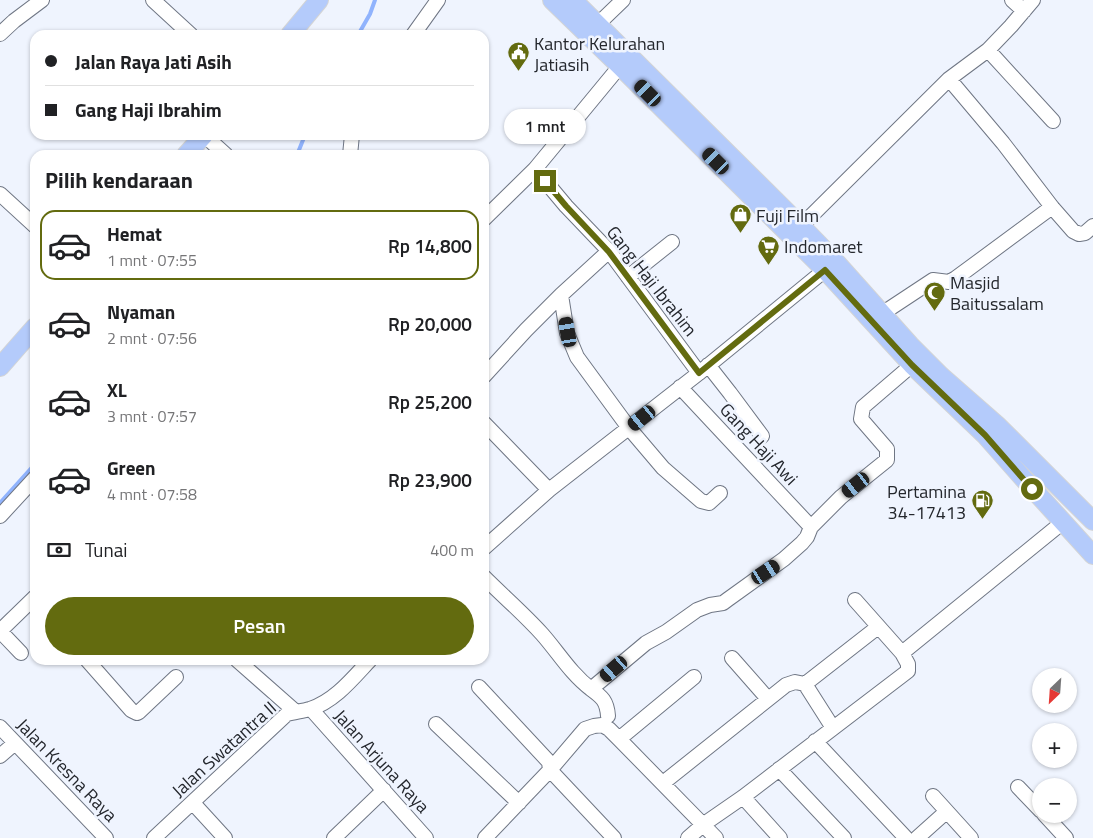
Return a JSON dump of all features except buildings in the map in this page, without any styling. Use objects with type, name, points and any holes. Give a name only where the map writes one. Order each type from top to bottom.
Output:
[{"type":"main road","points":[[294,30],[319,0]]},
{"type":"main road","points":[[552,0],[825,270],[912,365],[985,435],[1093,555]]},
{"type":"main road","points":[[573,0],[801,226],[910,345],[941,376],[998,426],[1093,521]]},
{"type":"main road","points":[[190,150],[200,140]]},
{"type":"main road","points":[[0,367],[30,333]]},
{"type":"street","points":[[0,34],[42,0]]},
{"type":"street","points":[[153,0],[186,30]]},
{"type":"street","points":[[417,30],[438,0]]},
{"type":"street","points":[[598,25],[622,0]]},
{"type":"street","points":[[801,226],[949,79],[988,50],[1028,5],[1012,0]]},
{"type":"street","points":[[988,50],[1053,121]]},
{"type":"street","points":[[489,214],[534,169],[620,66]]},
{"type":"street","points":[[949,79],[1003,143],[1052,207],[1073,230],[1079,234],[1085,233],[1093,226]]},
{"type":"street","points":[[210,140],[220,150]]},
{"type":"street","name":"Gang Haji Ibrahim","points":[[534,169],[609,252],[703,369],[730,393],[762,436]]},
{"type":"street","points":[[0,194],[30,221]]},
{"type":"street","points":[[883,314],[933,280],[949,282],[956,278],[1052,207]]},
{"type":"street","points":[[628,277],[672,242]]},
{"type":"street","points":[[489,371],[560,295],[609,252]]},
{"type":"street","points":[[489,543],[549,490],[825,270]]},
{"type":"street","points":[[560,295],[568,332],[577,357],[629,428],[663,468],[701,501],[709,503],[720,493]]},
{"type":"street","points":[[591,689],[646,643],[666,632],[697,610],[723,603],[781,562],[802,543],[811,527],[841,497],[887,460],[887,449],[861,419],[863,407],[912,365]]},
{"type":"street","name":"Gang Haji Awi","points":[[680,387],[811,527]]},
{"type":"street","points":[[489,429],[549,490]]},
{"type":"street","points":[[0,516],[30,483]]},
{"type":"street","points":[[902,654],[1063,522]]},
{"type":"street","points":[[489,582],[541,634],[584,684],[605,701],[608,707],[608,716]]},
{"type":"street","points":[[688,838],[908,671],[908,664],[902,654],[855,600]]},
{"type":"street","points":[[21,653],[0,631],[30,602]]},
{"type":"street","points":[[804,684],[878,627]]},
{"type":"street","points":[[732,658],[768,699]]},
{"type":"street","points":[[91,665],[131,710],[137,712],[176,677]]},
{"type":"street","points":[[243,665],[296,712]]},
{"type":"street","name":"Jalan Swatantra II","points":[[154,838],[287,714],[311,709],[330,699],[343,689],[365,665]]},
{"type":"street","points":[[619,739],[694,677]]},
{"type":"street","points":[[663,783],[786,685],[795,682],[804,684],[834,728]]},
{"type":"street","points":[[479,687],[549,762],[550,770],[614,838]]},
{"type":"street","name":"Jalan Arjuna Raya","points":[[311,709],[426,838]]},
{"type":"street","points":[[436,724],[518,803]]},
{"type":"street","points":[[485,838],[585,730],[602,725],[610,729],[716,838]]},
{"type":"street","name":"Jalan Kresna Raya","points":[[0,727],[106,838]]},
{"type":"street","points":[[815,741],[906,838]]},
{"type":"street","points":[[0,756],[15,743]]},
{"type":"street","points":[[779,769],[844,838]]},
{"type":"street","points":[[1018,787],[1032,802]]},
{"type":"street","points":[[334,838],[384,790]]},
{"type":"street","points":[[933,796],[971,838]]},
{"type":"street","points":[[742,797],[780,838]]},
{"type":"street","points":[[193,803],[225,838]]},
{"type":"street","points":[[917,838],[946,812]]},
{"type":"street","points":[[1052,823],[1066,838]]},
{"type":"waterway","points":[[361,30],[375,0]]},
{"type":"waterway","points":[[299,150],[303,140]]},
{"type":"waterway","points":[[0,503],[30,470]]},
{"type":"place","name":"Kantor Kelurahan Jatiasih","points":[[518,72]]},
{"type":"place","name":"Fuji Film","points":[[740,234]]},
{"type":"place","name":"Indomaret","points":[[768,265]]},
{"type":"place","name":"Masjid Baitussalam","points":[[934,311]]},
{"type":"place","name":"Pertamina 34-17413","points":[[982,520]]},
{"type":"route","points":[[545,181],[609,252],[699,373],[825,270],[912,365],[985,435],[1032,489]]}]
